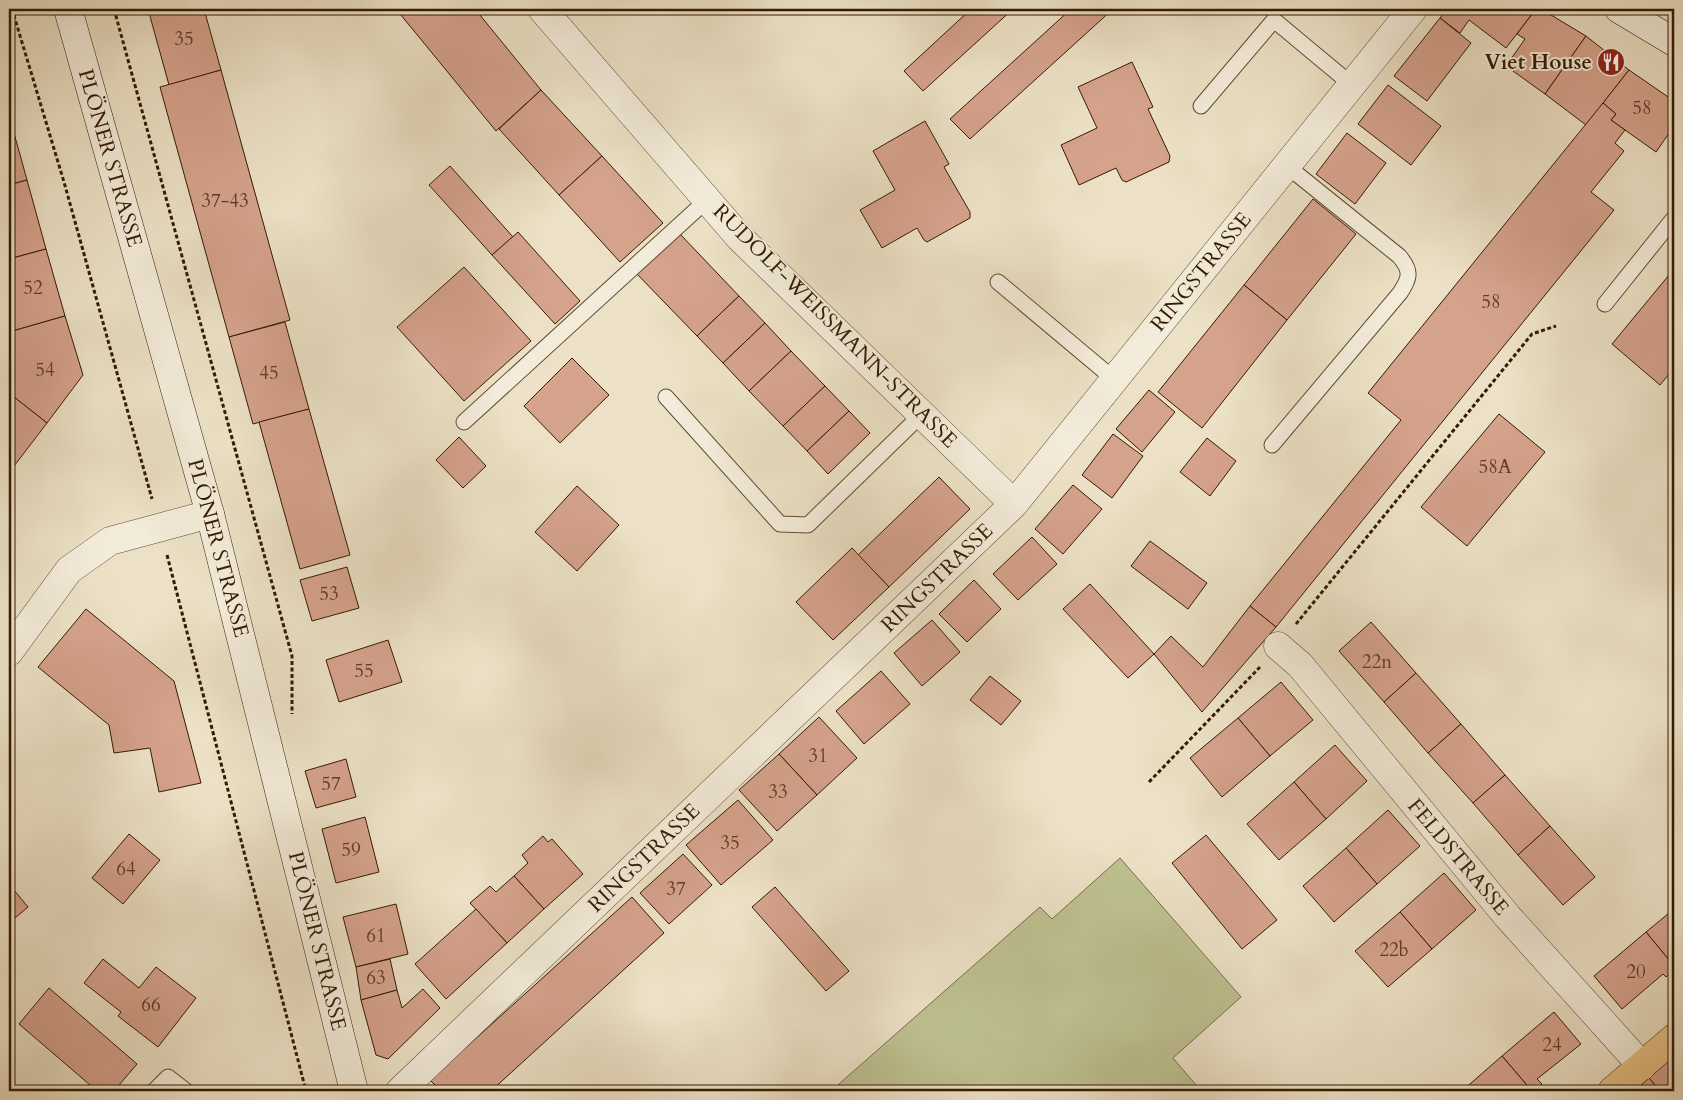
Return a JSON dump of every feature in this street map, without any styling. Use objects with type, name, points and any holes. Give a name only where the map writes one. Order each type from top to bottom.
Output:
[{"type":"main road","points":[[1612,1091],[1674,1038]]},
{"type":"street","name":"PLÖNER STRASSE","points":[[68,9],[210,514],[354,1091]]},
{"type":"street","name":"RUDOLF-WEISSMANN-STRASSE","points":[[542,9],[740,238],[1014,504]]},
{"type":"street","name":"RINGSTRASSE","points":[[400,1091],[1014,504],[1413,9]]},
{"type":"street","points":[[1619,9],[1674,42]]},
{"type":"street","points":[[9,652],[69,570],[110,541],[210,514]]},
{"type":"street","name":"FELDSTRASSE","points":[[1278,646],[1300,665],[1508,917],[1642,1066]]},
{"type":"lane","points":[[1201,106],[1279,14],[1352,85]]},
{"type":"lane","points":[[1272,445],[1400,293],[1409,275],[1407,265],[1399,256],[1287,166]]},
{"type":"lane","points":[[464,422],[708,199]]},
{"type":"lane","points":[[1605,304],[1674,218]]},
{"type":"lane","points":[[998,282],[1115,380]]},
{"type":"lane","points":[[666,397],[780,524],[808,525],[922,414]]},
{"type":"lane","points":[[154,1091],[168,1077],[186,1091]]},
{"type":"path","points":[[114,9],[292,656],[292,721]]},
{"type":"path","points":[[1148,782],[1254,675],[1532,334],[1556,326]]},
{"type":"green space","points":[[1120,858],[1241,997],[1173,1058],[1196,1085],[1190,1091],[831,1091],[1040,907],[1052,919]]},
{"type":"building","points":[[148,9],[204,9],[221,70],[169,85]]},
{"type":"building","points":[[396,9],[475,9],[541,90],[496,131]]},
{"type":"building","points":[[971,9],[1013,9],[923,91],[904,71]]},
{"type":"building","points":[[1071,9],[1113,9],[970,139],[950,119]]},
{"type":"building","points":[[1447,9],[1536,9],[1506,48],[1469,20],[1460,33],[1440,18]]},
{"type":"building","points":[[1536,9],[1541,9],[1586,36],[1545,94],[1506,66],[1525,39],[1517,34]]},
{"type":"building","points":[[1440,18],[1471,43],[1427,101],[1394,76]]},
{"type":"building","points":[[1586,36],[1629,70],[1586,125],[1545,94]]},
{"type":"building","points":[[1132,62],[1153,107],[1148,109],[1170,156],[1169,162],[1126,182],[1122,180],[1116,168],[1079,185],[1061,145],[1097,128],[1078,87]]},
{"type":"building","points":[[221,70],[290,320],[229,337],[160,87]]},
{"type":"building","points":[[1629,70],[1674,101],[1674,126],[1656,152],[1611,120],[1616,114],[1603,103]]},
{"type":"building","points":[[1388,85],[1441,126],[1411,165],[1358,124]]},
{"type":"building","points":[[541,90],[602,156],[559,195],[499,129]]},
{"type":"building","points":[[1603,103],[1616,114],[1611,120],[1625,130],[1615,143],[1624,151],[1591,192],[1614,210],[1276,627],[1250,606],[1401,420],[1368,393]]},
{"type":"building","points":[[9,115],[27,180],[9,185]]},
{"type":"building","points":[[925,121],[949,164],[944,167],[970,212],[970,218],[927,242],[917,228],[882,248],[860,210],[895,190],[873,151]]},
{"type":"building","points":[[1347,133],[1386,163],[1355,204],[1316,174]]},
{"type":"building","points":[[602,156],[663,223],[620,262],[559,195]]},
{"type":"building","points":[[450,166],[513,237],[492,255],[429,185]]},
{"type":"building","points":[[27,180],[46,249],[9,259],[9,185]]},
{"type":"building","points":[[1313,199],[1356,234],[1287,320],[1244,285]]},
{"type":"building","points":[[518,232],[580,301],[555,324],[492,255]]},
{"type":"building","points":[[679,233],[739,296],[697,336],[636,273]]},
{"type":"building","points":[[46,249],[65,316],[9,332],[9,259]]},
{"type":"building","points":[[464,267],[531,341],[464,401],[397,327]]},
{"type":"building","points":[[1674,269],[1674,368],[1660,385],[1612,344]]},
{"type":"building","points":[[1244,285],[1287,320],[1202,428],[1158,392]]},
{"type":"building","points":[[739,296],[765,323],[723,363],[697,336]]},
{"type":"building","points":[[65,316],[83,375],[47,423],[9,393],[9,365],[11,361],[9,354],[9,332]]},
{"type":"building","points":[[285,322],[309,409],[253,424],[229,337]]},
{"type":"building","points":[[765,323],[791,351],[749,391],[723,363]]},
{"type":"building","points":[[791,351],[825,386],[783,426],[749,391]]},
{"type":"building","points":[[572,358],[609,395],[560,443],[524,406]]},
{"type":"building","points":[[825,386],[849,411],[807,451],[783,426]]},
{"type":"building","points":[[1149,390],[1175,412],[1142,452],[1116,429]]},
{"type":"building","points":[[9,393],[47,423],[11,470],[9,468]]},
{"type":"building","points":[[309,409],[350,555],[300,569],[259,422]]},
{"type":"building","points":[[849,411],[870,433],[828,474],[807,451]]},
{"type":"building","points":[[1499,414],[1545,452],[1467,546],[1421,507]]},
{"type":"building","points":[[1113,434],[1143,456],[1112,498],[1082,475]]},
{"type":"building","points":[[459,437],[486,466],[463,488],[436,460]]},
{"type":"building","points":[[1207,438],[1236,461],[1210,496],[1180,472]]},
{"type":"building","points":[[939,477],[970,509],[889,587],[858,555]]},
{"type":"building","points":[[1073,485],[1102,509],[1063,554],[1035,529]]},
{"type":"building","points":[[577,486],[619,525],[577,571],[535,532]]},
{"type":"building","points":[[1032,537],[1057,564],[1018,600],[993,574]]},
{"type":"building","points":[[1150,541],[1207,583],[1188,609],[1131,566]]},
{"type":"building","points":[[852,548],[889,587],[833,640],[796,602]]},
{"type":"building","points":[[347,567],[359,608],[312,621],[300,580]]},
{"type":"building","points":[[974,580],[1001,609],[967,642],[939,614]]},
{"type":"building","points":[[1090,584],[1154,654],[1128,678],[1063,609]]},
{"type":"building","points":[[1250,606],[1276,627],[1202,712],[1154,654],[1171,636],[1203,667]]},
{"type":"building","points":[[86,609],[174,681],[201,783],[159,792],[150,748],[114,753],[109,725],[38,667]]},
{"type":"building","points":[[932,620],[960,652],[922,686],[894,653]]},
{"type":"building","points":[[1371,622],[1416,673],[1384,702],[1339,651]]},
{"type":"building","points":[[388,640],[402,682],[339,702],[326,660]]},
{"type":"building","points":[[881,671],[910,704],[864,744],[836,711]]},
{"type":"building","points":[[1416,673],[1461,724],[1428,753],[1384,702]]},
{"type":"building","points":[[990,676],[1021,701],[1001,725],[970,700]]},
{"type":"building","points":[[1281,682],[1313,720],[1270,756],[1238,718]]},
{"type":"building","points":[[819,717],[857,758],[817,795],[779,754]]},
{"type":"building","points":[[1238,718],[1270,756],[1222,797],[1190,758]]},
{"type":"building","points":[[1461,724],[1505,775],[1473,803],[1428,753]]},
{"type":"building","points":[[1335,745],[1367,781],[1326,819],[1294,782]]},
{"type":"building","points":[[779,754],[817,795],[777,831],[739,790]]},
{"type":"building","points":[[346,759],[356,797],[316,808],[305,771]]},
{"type":"building","points":[[1505,775],[1550,826],[1518,855],[1473,803]]},
{"type":"building","points":[[1294,782],[1326,819],[1279,860],[1247,824]]},
{"type":"building","points":[[738,800],[773,840],[721,885],[686,845]]},
{"type":"building","points":[[1388,810],[1420,846],[1377,884],[1346,848]]},
{"type":"building","points":[[365,817],[379,872],[336,883],[322,829]]},
{"type":"building","points":[[1550,826],[1595,877],[1563,905],[1518,855]]},
{"type":"building","points":[[129,834],[160,860],[123,904],[92,878]]},
{"type":"building","points":[[1206,835],[1277,920],[1242,949],[1172,863]]},
{"type":"building","points":[[543,836],[548,842],[552,839],[583,874],[544,909],[514,876],[528,863],[522,855]]},
{"type":"building","points":[[1346,848],[1377,884],[1334,922],[1303,886]]},
{"type":"building","points":[[683,854],[712,885],[669,924],[640,893]]},
{"type":"building","points":[[1444,873],[1476,910],[1432,949],[1400,912]]},
{"type":"building","points":[[514,876],[544,909],[507,943],[470,903],[490,886],[496,892]]},
{"type":"building","points":[[9,884],[28,907],[9,923]]},
{"type":"building","points":[[775,887],[849,971],[826,991],[752,907]]},
{"type":"building","points":[[632,897],[664,933],[491,1091],[441,1091],[430,1080]]},
{"type":"building","points":[[396,904],[408,954],[356,967],[343,917]]},
{"type":"building","points":[[476,909],[507,943],[446,999],[415,964]]},
{"type":"building","points":[[1674,909],[1674,966],[1646,932]]},
{"type":"building","points":[[1400,912],[1432,949],[1388,987],[1355,951]]},
{"type":"building","points":[[1646,932],[1674,966],[1674,970],[1666,977],[1663,974],[1622,1009],[1594,976]]},
{"type":"building","points":[[103,959],[139,988],[156,967],[196,998],[158,1047],[118,1016],[121,1012],[84,983]]},
{"type":"building","points":[[390,959],[397,990],[361,1000],[356,967]]},
{"type":"building","points":[[49,988],[137,1064],[114,1091],[97,1091],[19,1024]]},
{"type":"building","points":[[423,989],[440,1008],[388,1059],[376,1055],[361,1000],[397,990],[402,1008]]},
{"type":"building","points":[[1554,1012],[1581,1044],[1537,1079],[1542,1084],[1535,1091],[1532,1091],[1502,1056]]},
{"type":"building","points":[[1502,1056],[1532,1091],[1462,1091]]},
{"type":"building","points":[[1674,1056],[1674,1091],[1660,1091],[1649,1078]]},
{"type":"building","points":[[1649,1078],[1660,1091],[1634,1091]]},
{"type":"place","name":"Viet House","points":[[1611,62]]}]
